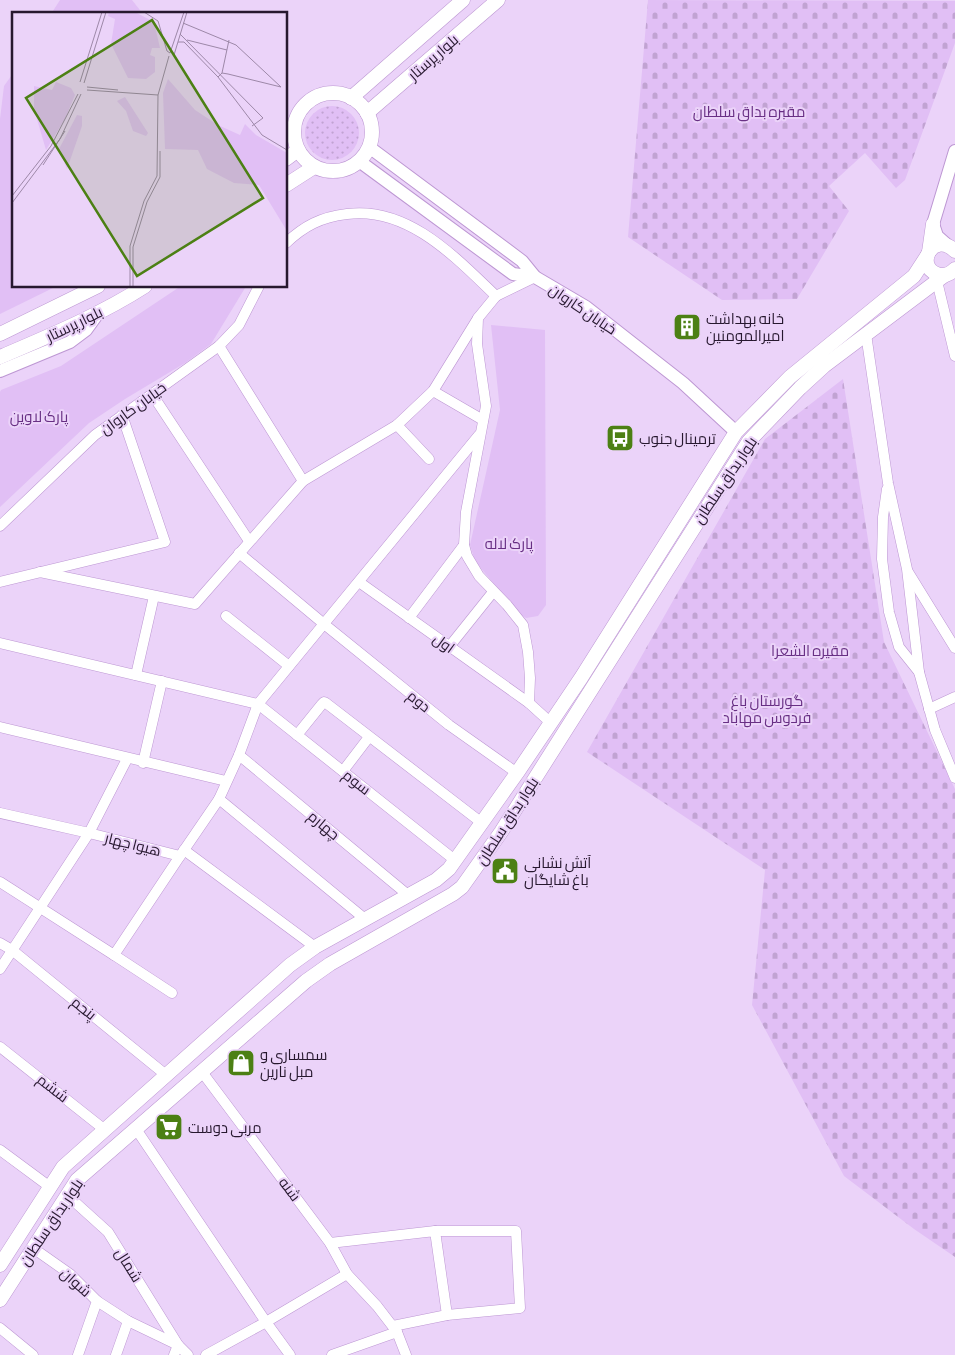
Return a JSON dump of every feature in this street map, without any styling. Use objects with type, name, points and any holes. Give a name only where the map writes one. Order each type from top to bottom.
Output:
[{"type":"main road","points":[[351,98],[463,0]]},
{"type":"main road","name":"بلوار پرستار","points":[[367,113],[498,0]]},
{"type":"main road","points":[[327,94],[340,94],[360,104],[367,113],[372,130],[369,147],[359,162],[349,168],[337,172],[325,171],[314,167],[305,160],[298,150],[294,138],[294,126],[298,114],[305,104],[315,97],[327,94]]},
{"type":"main road","points":[[288,158],[298,150]]},
{"type":"main road","points":[[288,184],[314,167]]},
{"type":"main road","points":[[933,224],[927,261],[931,270],[940,275],[946,275]]},
{"type":"main road","points":[[928,254],[936,245],[952,245]]},
{"type":"main road","name":"بلوار بداق سلطان","points":[[0,1265],[63,1167],[290,965],[315,947],[444,875],[456,861],[551,724],[736,432],[790,377],[914,276],[928,254]]},
{"type":"main road","name":"بلوار بداق سلطان","points":[[0,1300],[77,1180],[317,973],[453,894],[469,878],[507,822],[749,441],[824,366],[946,275]]},
{"type":"main road","name":"بلوار پرستار","points":[[0,334],[94,288]]},
{"type":"main road","name":"بلوار پرستار","points":[[0,357],[99,312],[141,288]]},
{"type":"main road","points":[[492,845],[492,838],[488,833],[481,831],[482,822],[488,820],[492,826],[500,827],[507,822]]},
{"type":"street","points":[[369,147],[522,261],[535,278]]},
{"type":"street","points":[[952,245],[937,236],[933,224],[955,151]]},
{"type":"street","points":[[359,162],[513,274],[535,278]]},
{"type":"street","points":[[40,572],[195,604],[302,481],[397,424],[433,391],[478,318],[496,296],[443,248],[416,229],[389,217],[364,211],[334,215],[308,224],[288,242]]},
{"type":"street","points":[[513,274],[522,261]]},
{"type":"street","points":[[946,275],[955,356]]},
{"type":"street","name":"خیابان کاروان","points":[[496,296],[535,278],[594,313],[683,383],[736,432]]},
{"type":"street","name":"خیابان کاروان","points":[[0,526],[95,435],[218,346],[240,325],[259,288]]},
{"type":"street","points":[[0,370],[70,342],[86,330],[99,312]]},
{"type":"street","points":[[478,318],[477,344],[486,406],[479,435],[466,512],[464,545],[467,556],[479,576],[507,605],[522,625],[528,652],[529,703]]},
{"type":"street","points":[[866,334],[888,483],[907,568],[919,672],[935,730],[955,778]]},
{"type":"street","points":[[218,346],[302,481]]},
{"type":"street","points":[[433,391],[483,420]]},
{"type":"street","points":[[152,394],[249,541]]},
{"type":"street","points":[[0,582],[165,542],[122,415]]},
{"type":"street","points":[[397,424],[428,459]]},
{"type":"street","name":"هیوا چهار","points":[[0,814],[182,853],[218,799],[239,755],[258,704],[479,435]]},
{"type":"street","points":[[888,483],[882,517],[882,559],[889,612],[899,648],[919,672]]},
{"type":"street","points":[[409,618],[464,545]]},
{"type":"street","name":"دوم","points":[[239,553],[449,726],[517,773]]},
{"type":"street","points":[[907,568],[955,648]]},
{"type":"street","name":"اول","points":[[358,582],[529,703],[551,724]]},
{"type":"street","points":[[449,646],[493,592]]},
{"type":"street","points":[[136,675],[154,596]]},
{"type":"street","points":[[226,616],[289,666]]},
{"type":"street","points":[[0,643],[258,704]]},
{"type":"street","points":[[144,763],[162,681]]},
{"type":"street","points":[[929,709],[955,697]]},
{"type":"street","points":[[297,735],[324,702],[482,822]]},
{"type":"street","name":"سوم","points":[[258,704],[456,861]]},
{"type":"street","points":[[0,727],[127,759],[226,781]]},
{"type":"street","points":[[343,771],[369,737]]},
{"type":"street","name":"چهارم","points":[[239,755],[408,895]]},
{"type":"street","points":[[0,969],[88,832],[127,759]]},
{"type":"street","points":[[218,799],[365,919]]},
{"type":"street","points":[[114,955],[182,853],[315,947]]},
{"type":"street","points":[[0,882],[172,993]]},
{"type":"street","name":"پنجم","points":[[0,943],[12,950],[166,1075]]},
{"type":"street","name":"ششم","points":[[0,1047],[105,1130]]},
{"type":"street","name":"شنه","points":[[202,1072],[330,1243],[347,1274],[377,1306],[395,1329],[406,1355]]},
{"type":"street","points":[[136,1129],[290,1355]]},
{"type":"street","points":[[0,1150],[50,1187]]},
{"type":"street","name":"شمال","points":[[67,1195],[108,1232],[176,1350]]},
{"type":"street","points":[[435,1231],[447,1316]]},
{"type":"street","points":[[330,1243],[435,1231],[516,1231],[520,1308],[447,1316],[395,1329],[332,1355]]},
{"type":"street","name":"شوان","points":[[33,1248],[70,1274],[97,1301],[78,1355]]},
{"type":"street","points":[[206,1355],[347,1274]]},
{"type":"street","points":[[97,1301],[176,1350],[188,1355]]},
{"type":"street","points":[[116,1355],[128,1321]]},
{"type":"street","points":[[0,1328],[33,1355]]},
{"type":"green space","points":[[60,0],[132,0],[141,12],[52,12]]},
{"type":"green space","name":"مقبره بداق سلطان","points":[[648,0],[955,1],[955,43],[905,180],[896,188],[865,153],[829,186],[849,211],[797,299],[722,300],[628,237]]},
{"type":"green space","points":[[12,75],[12,288],[53,288],[0,314],[0,119],[4,86]]},
{"type":"green space","points":[[327,106],[337,106],[347,110],[355,118],[359,133],[355,148],[347,156],[337,160],[327,160],[317,156],[309,148],[305,138],[305,128],[309,118],[317,110]]},
{"type":"green space","name":"پارک لاوین","points":[[178,288],[245,288],[211,344],[185,363],[89,423],[0,507],[0,392],[61,366]]},
{"type":"green space","name":"پارک لاله","points":[[491,325],[545,330],[546,605],[538,616],[526,618],[518,613],[475,561],[470,545],[500,410]]},
{"type":"green space","name":"گورستان باغ فردوس مهاباد","points":[[843,379],[884,642],[955,789],[955,1257],[914,1229],[844,1176],[752,1005],[765,870],[587,752],[765,439]]},
{"type":"place","name":"خانه بهداشت امیرالمومنین","points":[[687,327]]},
{"type":"place","name":"ترمینال جنوب","points":[[620,438]]},
{"type":"place","name":"آتش نشانی باغ شایگان","points":[[505,871]]},
{"type":"place","name":"سمساری و مبل نارین","points":[[241,1063]]},
{"type":"place","name":"مربی دوست","points":[[169,1127]]},
{"type":"park label","name":"مقیره الشعرا","points":[[810,650]]}]
